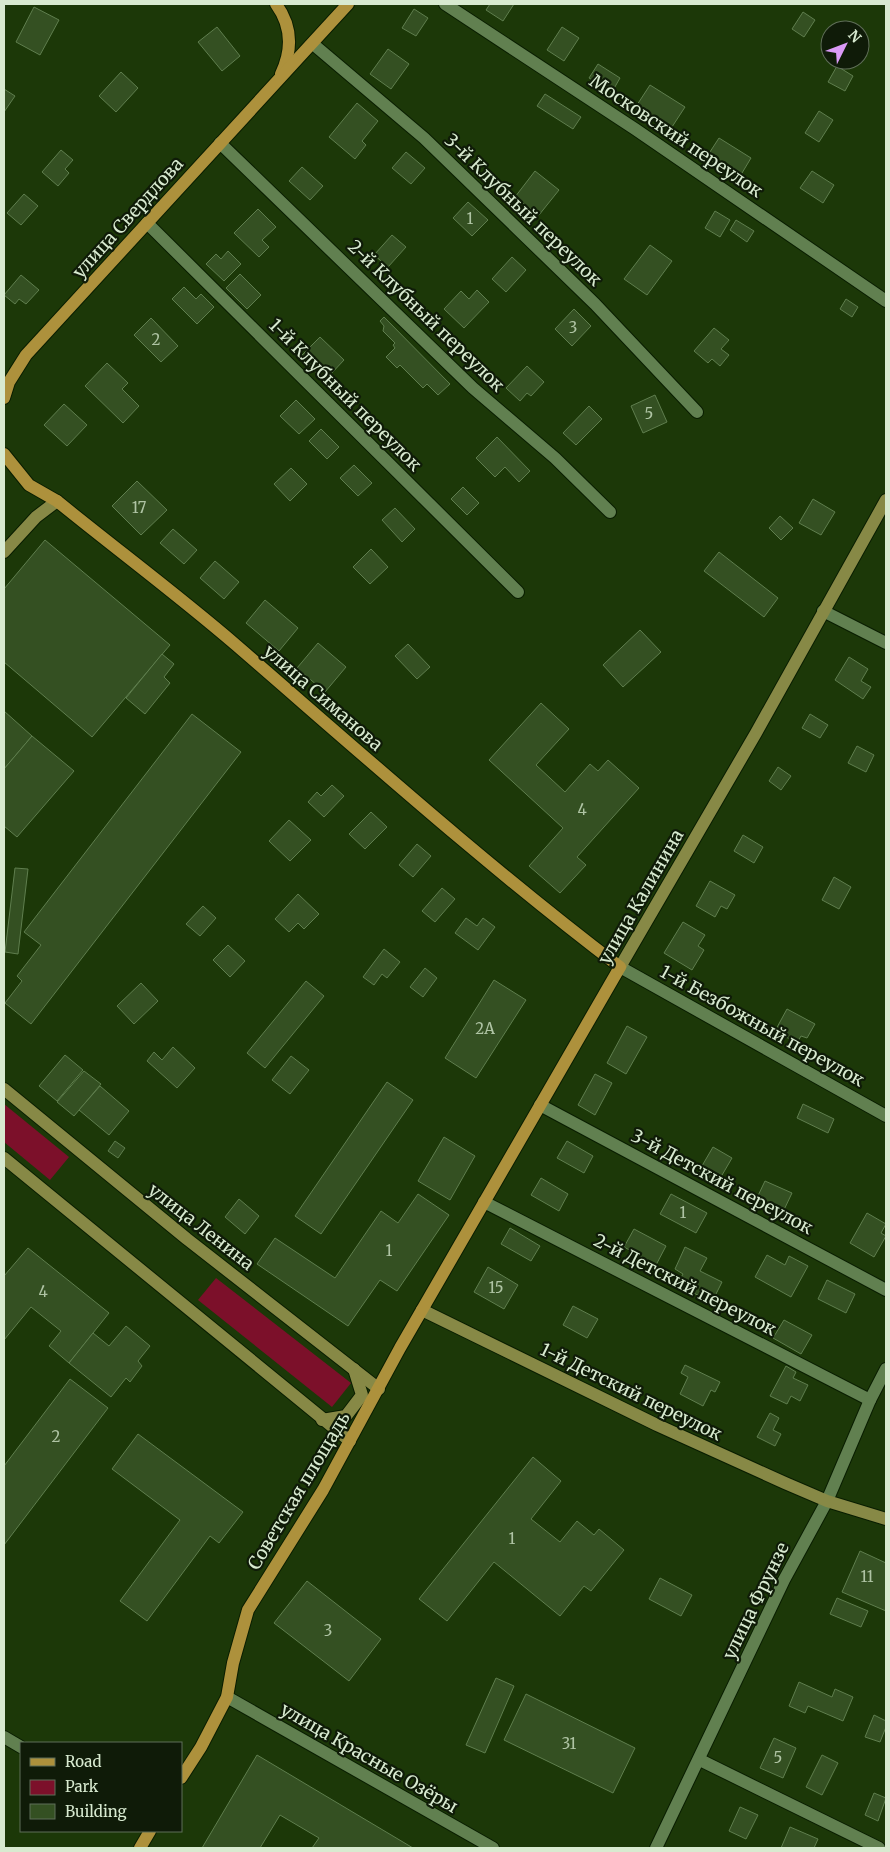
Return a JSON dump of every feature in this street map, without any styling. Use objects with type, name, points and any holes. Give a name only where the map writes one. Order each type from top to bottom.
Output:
[{"type":"main road","name":"улица Свердлова","points":[[276,4],[287,24],[290,38],[286,65],[277,83]]},
{"type":"main road","name":"улица Свердлова","points":[[4,398],[9,382],[26,355],[348,4]]},
{"type":"main road","name":"улица Симанова","points":[[4,454],[29,485],[57,501],[235,644],[341,738],[534,901],[620,967]]},
{"type":"main road","name":"улица Калинина","points":[[422,1310],[752,742],[886,500]]},
{"type":"main road","points":[[4,552],[36,517],[57,501]]},
{"type":"main road","name":"улица Ленина","points":[[4,1089],[187,1239],[380,1388]]},
{"type":"main road","points":[[4,1158],[350,1441]]},
{"type":"main road","name":"Советская площадь","points":[[227,1698],[233,1663],[248,1610],[350,1441],[422,1310]]},
{"type":"main road","name":"1-й Детский переулок","points":[[422,1310],[657,1425],[827,1501],[886,1519]]},
{"type":"main road","points":[[322,1420],[346,1416],[362,1395],[354,1369]]},
{"type":"main road","points":[[182,1776],[201,1748],[227,1698]]},
{"type":"main road","points":[[140,1848],[149,1832]]},
{"type":"street","name":"Московский переулок","points":[[445,4],[635,129],[886,300]]},
{"type":"street","name":"3-й Клубный переулок","points":[[313,44],[424,138],[595,304],[697,412]]},
{"type":"street","name":"2-й Клубный переулок","points":[[220,142],[473,388],[555,458],[610,512]]},
{"type":"street","name":"1-й Клубный переулок","points":[[147,223],[518,592]]},
{"type":"street","points":[[823,611],[886,643]]},
{"type":"street","name":"1-й Безбожный переулок","points":[[620,967],[886,1116]]},
{"type":"street","name":"3-й Детский переулок","points":[[540,1105],[886,1290]]},
{"type":"street","name":"2-й Детский переулок","points":[[484,1202],[870,1400]]},
{"type":"street","name":"улица Фрунзе","points":[[656,1848],[700,1760],[784,1580],[827,1501],[870,1400],[886,1369]]},
{"type":"street","name":"улица Красные Озёры","points":[[227,1698],[493,1848]]},
{"type":"street","points":[[4,1737],[20,1746]]},
{"type":"street","points":[[700,1760],[879,1848]]},
{"type":"green space","points":[[4,1104],[69,1157],[50,1180],[4,1142]]},
{"type":"green space","points":[[216,1278],[351,1383],[332,1407],[198,1300]]},
{"type":"building","points":[[490,4],[514,4],[503,21],[486,10]]},
{"type":"building","points":[[34,7],[59,20],[40,55],[16,42]]},
{"type":"building","points":[[414,9],[428,18],[416,36],[402,28]]},
{"type":"building","points":[[803,12],[815,20],[804,37],[792,29]]},
{"type":"building","points":[[217,27],[240,56],[222,71],[198,42]]},
{"type":"building","points":[[562,27],[579,38],[564,61],[547,50]]},
{"type":"building","points":[[388,49],[409,64],[391,89],[370,74]]},
{"type":"building","points":[[598,64],[620,78],[612,92],[589,78]]},
{"type":"building","points":[[835,70],[843,70],[853,76],[845,91],[828,82]]},
{"type":"building","points":[[121,72],[138,88],[116,112],[99,96]]},
{"type":"building","points":[[650,85],[685,107],[670,130],[635,108]]},
{"type":"building","points":[[4,89],[15,96],[4,112]]},
{"type":"building","points":[[545,94],[581,117],[573,129],[537,106]]},
{"type":"building","points":[[357,103],[378,121],[362,141],[366,145],[355,159],[329,137]]},
{"type":"building","points":[[819,111],[833,120],[819,142],[805,133]]},
{"type":"building","points":[[719,138],[751,158],[739,178],[706,158]]},
{"type":"building","points":[[61,150],[73,160],[65,169],[69,173],[58,186],[42,172]]},
{"type":"building","points":[[406,152],[425,168],[411,184],[392,168]]},
{"type":"building","points":[[302,167],[323,186],[310,200],[289,181]]},
{"type":"building","points":[[535,171],[559,190],[539,215],[515,197]]},
{"type":"building","points":[[812,171],[834,185],[823,203],[800,188]]},
{"type":"building","points":[[24,194],[38,206],[21,225],[7,213]]},
{"type":"building","points":[[468,202],[488,220],[472,236],[453,218]]},
{"type":"building","points":[[258,209],[276,227],[262,240],[269,247],[259,257],[234,233]]},
{"type":"building","points":[[715,211],[730,220],[720,237],[705,228]]},
{"type":"building","points":[[736,220],[754,231],[747,242],[730,230]]},
{"type":"building","points":[[392,235],[406,247],[388,267],[374,255]]},
{"type":"building","points":[[650,245],[672,261],[647,295],[624,279]]},
{"type":"building","points":[[228,251],[241,264],[224,281],[206,264],[216,254],[221,259]]},
{"type":"building","points":[[512,257],[526,270],[506,292],[492,279]]},
{"type":"building","points":[[240,274],[261,295],[247,309],[226,288]]},
{"type":"building","points":[[21,275],[39,290],[26,304],[19,299],[15,304],[4,295]]},
{"type":"building","points":[[184,287],[196,299],[201,294],[214,307],[197,324],[172,299]]},
{"type":"building","points":[[477,290],[489,302],[464,328],[444,309],[461,291],[469,299]]},
{"type":"building","points":[[846,299],[858,307],[852,317],[840,309]]},
{"type":"building","points":[[574,309],[591,326],[572,346],[555,329]]},
{"type":"building","points":[[384,317],[450,384],[438,395],[427,384],[423,388],[400,365],[397,368],[386,357],[395,348],[393,345],[395,343],[383,331],[384,326],[380,321]]},
{"type":"building","points":[[151,318],[178,346],[161,362],[134,335]]},
{"type":"building","points":[[714,328],[729,340],[721,349],[729,355],[720,366],[712,359],[708,363],[694,351]]},
{"type":"building","points":[[320,337],[344,360],[330,375],[322,367],[316,373],[300,357]]},
{"type":"building","points":[[107,363],[128,383],[122,389],[139,406],[123,423],[85,386]]},
{"type":"building","points":[[527,366],[544,382],[531,396],[527,393],[520,401],[506,388]]},
{"type":"building","points":[[655,395],[667,422],[643,433],[631,406]]},
{"type":"building","points":[[296,400],[315,419],[299,434],[280,416]]},
{"type":"building","points":[[64,404],[87,425],[67,446],[44,425]]},
{"type":"building","points":[[589,406],[602,419],[576,445],[563,433]]},
{"type":"building","points":[[321,429],[339,447],[327,459],[309,441]]},
{"type":"building","points":[[497,437],[530,471],[519,482],[505,467],[495,477],[476,458]]},
{"type":"building","points":[[354,465],[372,483],[358,496],[340,478]]},
{"type":"building","points":[[291,468],[307,484],[290,501],[274,484]]},
{"type":"building","points":[[137,481],[167,510],[141,535],[112,506]]},
{"type":"building","points":[[463,487],[479,503],[467,515],[451,499]]},
{"type":"building","points":[[813,499],[835,512],[821,535],[799,523]]},
{"type":"building","points":[[395,508],[415,529],[402,542],[382,520]]},
{"type":"building","points":[[780,516],[793,528],[781,540],[769,528]]},
{"type":"building","points":[[173,529],[197,550],[184,564],[160,543]]},
{"type":"building","points":[[45,540],[170,645],[92,737],[4,662],[4,589]]},
{"type":"building","points":[[371,549],[388,567],[370,584],[353,567]]},
{"type":"building","points":[[719,552],[778,598],[764,617],[704,571]]},
{"type":"building","points":[[215,561],[239,582],[224,599],[200,578]]},
{"type":"building","points":[[265,600],[298,628],[279,651],[246,623]]},
{"type":"building","points":[[640,630],[661,652],[623,687],[603,665]]},
{"type":"building","points":[[318,643],[346,667],[325,692],[297,668]]},
{"type":"building","points":[[408,644],[430,667],[417,679],[395,656]]},
{"type":"building","points":[[162,654],[174,664],[164,677],[170,683],[145,714],[126,698]]},
{"type":"building","points":[[849,657],[868,669],[861,681],[871,687],[863,699],[835,680]]},
{"type":"building","points":[[541,703],[569,729],[536,765],[565,792],[590,764],[598,771],[608,760],[639,788],[577,857],[586,865],[560,893],[529,866],[563,828],[489,760]]},
{"type":"building","points":[[4,711],[32,736],[4,769]]},
{"type":"building","points":[[192,714],[241,752],[31,1024],[5,1003],[22,981],[17,976],[41,945],[24,932]]},
{"type":"building","points":[[810,714],[828,725],[820,738],[802,728]]},
{"type":"building","points":[[32,736],[74,771],[17,837],[4,826],[4,769]]},
{"type":"building","points":[[857,746],[874,755],[866,772],[848,763]]},
{"type":"building","points":[[778,767],[791,776],[781,790],[769,781]]},
{"type":"building","points":[[332,785],[344,796],[324,817],[308,802],[317,792],[321,796]]},
{"type":"building","points":[[371,812],[387,827],[365,849],[349,834]]},
{"type":"building","points":[[289,820],[311,840],[290,861],[269,841]]},
{"type":"building","points":[[743,835],[763,847],[754,863],[734,851]]},
{"type":"building","points":[[417,844],[431,856],[413,877],[399,865]]},
{"type":"building","points":[[15,868],[28,869],[18,954],[5,952]]},
{"type":"building","points":[[834,877],[851,887],[839,909],[822,900]]},
{"type":"building","points":[[710,881],[735,895],[727,909],[721,906],[715,917],[696,906]]},
{"type":"building","points":[[442,888],[455,899],[435,922],[422,911]]},
{"type":"building","points":[[298,894],[319,914],[304,929],[298,923],[289,932],[275,919]]},
{"type":"building","points":[[203,906],[216,918],[200,936],[186,924]]},
{"type":"building","points":[[466,918],[477,926],[483,918],[495,927],[478,950],[455,933]]},
{"type":"building","points":[[683,922],[705,935],[698,946],[704,950],[692,970],[664,953]]},
{"type":"building","points":[[228,945],[245,961],[230,977],[213,960]]},
{"type":"building","points":[[384,949],[400,962],[387,978],[382,974],[374,985],[363,977]]},
{"type":"building","points":[[425,968],[437,978],[423,997],[410,987]]},
{"type":"building","points":[[494,980],[526,1000],[476,1078],[445,1058]]},
{"type":"building","points":[[306,981],[324,996],[265,1068],[247,1053]]},
{"type":"building","points":[[141,983],[158,1001],[134,1024],[117,1006]]},
{"type":"building","points":[[787,1009],[815,1024],[807,1038],[801,1036],[797,1043],[775,1031]]},
{"type":"building","points":[[627,1026],[647,1037],[626,1074],[607,1063]]},
{"type":"building","points":[[173,1047],[195,1068],[177,1088],[147,1061],[154,1052],[162,1060]]},
{"type":"building","points":[[65,1055],[83,1070],[57,1101],[39,1086]]},
{"type":"building","points":[[291,1056],[309,1070],[290,1094],[272,1080]]},
{"type":"building","points":[[84,1071],[101,1084],[74,1116],[57,1102]]},
{"type":"building","points":[[595,1074],[612,1083],[595,1115],[578,1105]]},
{"type":"building","points":[[387,1082],[413,1100],[321,1234],[295,1216]]},
{"type":"building","points":[[100,1086],[129,1111],[109,1135],[79,1110]]},
{"type":"building","points":[[803,1104],[834,1119],[828,1133],[797,1118]]},
{"type":"building","points":[[444,1137],[475,1156],[450,1200],[418,1181]]},
{"type":"building","points":[[115,1141],[125,1148],[118,1158],[108,1151]]},
{"type":"building","points":[[567,1141],[593,1156],[584,1173],[557,1158]]},
{"type":"building","points":[[713,1147],[732,1158],[718,1182],[699,1171]]},
{"type":"building","points":[[541,1178],[568,1194],[559,1211],[531,1195]]},
{"type":"building","points":[[765,1181],[792,1193],[782,1214],[755,1202]]},
{"type":"building","points":[[418,1194],[449,1215],[397,1291],[380,1280],[348,1326],[257,1264],[275,1238],[335,1278],[381,1211],[398,1223]]},
{"type":"building","points":[[671,1194],[707,1213],[696,1233],[660,1214]]},
{"type":"building","points":[[239,1199],[259,1216],[245,1234],[225,1217]]},
{"type":"building","points":[[867,1213],[886,1224],[881,1233],[886,1236],[874,1257],[850,1243]]},
{"type":"building","points":[[510,1228],[540,1246],[531,1261],[501,1244]]},
{"type":"building","points":[[634,1229],[666,1246],[656,1265],[624,1247]]},
{"type":"building","points":[[685,1247],[707,1258],[700,1271],[722,1282],[712,1302],[677,1285],[683,1274],[675,1269]]},
{"type":"building","points":[[28,1248],[109,1313],[69,1363],[49,1346],[61,1331],[31,1307],[4,1340],[4,1276]]},
{"type":"building","points":[[767,1255],[785,1265],[789,1256],[808,1266],[791,1297],[755,1277]]},
{"type":"building","points":[[488,1267],[518,1285],[504,1309],[474,1292]]},
{"type":"building","points":[[827,1280],[855,1294],[846,1313],[818,1299]]},
{"type":"building","points":[[573,1306],[598,1319],[587,1338],[563,1325]]},
{"type":"building","points":[[784,1320],[812,1335],[801,1354],[773,1338]]},
{"type":"building","points":[[126,1326],[150,1346],[138,1361],[142,1366],[130,1382],[126,1378],[111,1397],[69,1363],[93,1333],[109,1346]]},
{"type":"building","points":[[685,1365],[720,1382],[715,1392],[711,1390],[703,1406],[680,1394],[688,1377],[681,1373]]},
{"type":"building","points":[[786,1366],[796,1372],[793,1378],[808,1385],[800,1401],[791,1396],[787,1404],[770,1396]]},
{"type":"building","points":[[70,1379],[108,1408],[4,1545],[4,1466]]},
{"type":"building","points":[[770,1413],[779,1418],[773,1430],[781,1434],[775,1446],[757,1437]]},
{"type":"building","points":[[138,1434],[243,1512],[219,1543],[210,1536],[147,1621],[120,1601],[180,1520],[112,1469]]},
{"type":"building","points":[[533,1457],[561,1481],[531,1519],[560,1542],[577,1521],[594,1535],[599,1529],[624,1550],[591,1591],[584,1586],[560,1616],[494,1562],[447,1621],[419,1599]]},
{"type":"building","points":[[860,1551],[886,1563],[886,1611],[842,1592]]},
{"type":"building","points":[[660,1578],[692,1595],[681,1616],[649,1599]]},
{"type":"building","points":[[307,1581],[381,1639],[349,1681],[274,1623]]},
{"type":"building","points":[[837,1598],[868,1611],[861,1627],[830,1614]]},
{"type":"building","points":[[496,1678],[514,1686],[485,1753],[466,1745]]},
{"type":"building","points":[[799,1682],[832,1697],[835,1689],[853,1697],[843,1721],[808,1706],[805,1713],[789,1706]]},
{"type":"building","points":[[526,1694],[635,1748],[613,1793],[504,1740]]},
{"type":"building","points":[[874,1715],[886,1721],[886,1727],[880,1742],[865,1737]]},
{"type":"building","points":[[774,1738],[796,1748],[783,1778],[760,1768]]},
{"type":"building","points":[[257,1755],[413,1848],[312,1848],[319,1838],[280,1815],[260,1848],[202,1848]]},
{"type":"building","points":[[822,1755],[838,1763],[822,1795],[806,1787]]},
{"type":"building","points":[[874,1793],[886,1798],[878,1821],[865,1815]]},
{"type":"building","points":[[740,1807],[758,1815],[746,1839],[729,1831]]},
{"type":"building","points":[[790,1827],[818,1839],[814,1848],[781,1848]]}]
